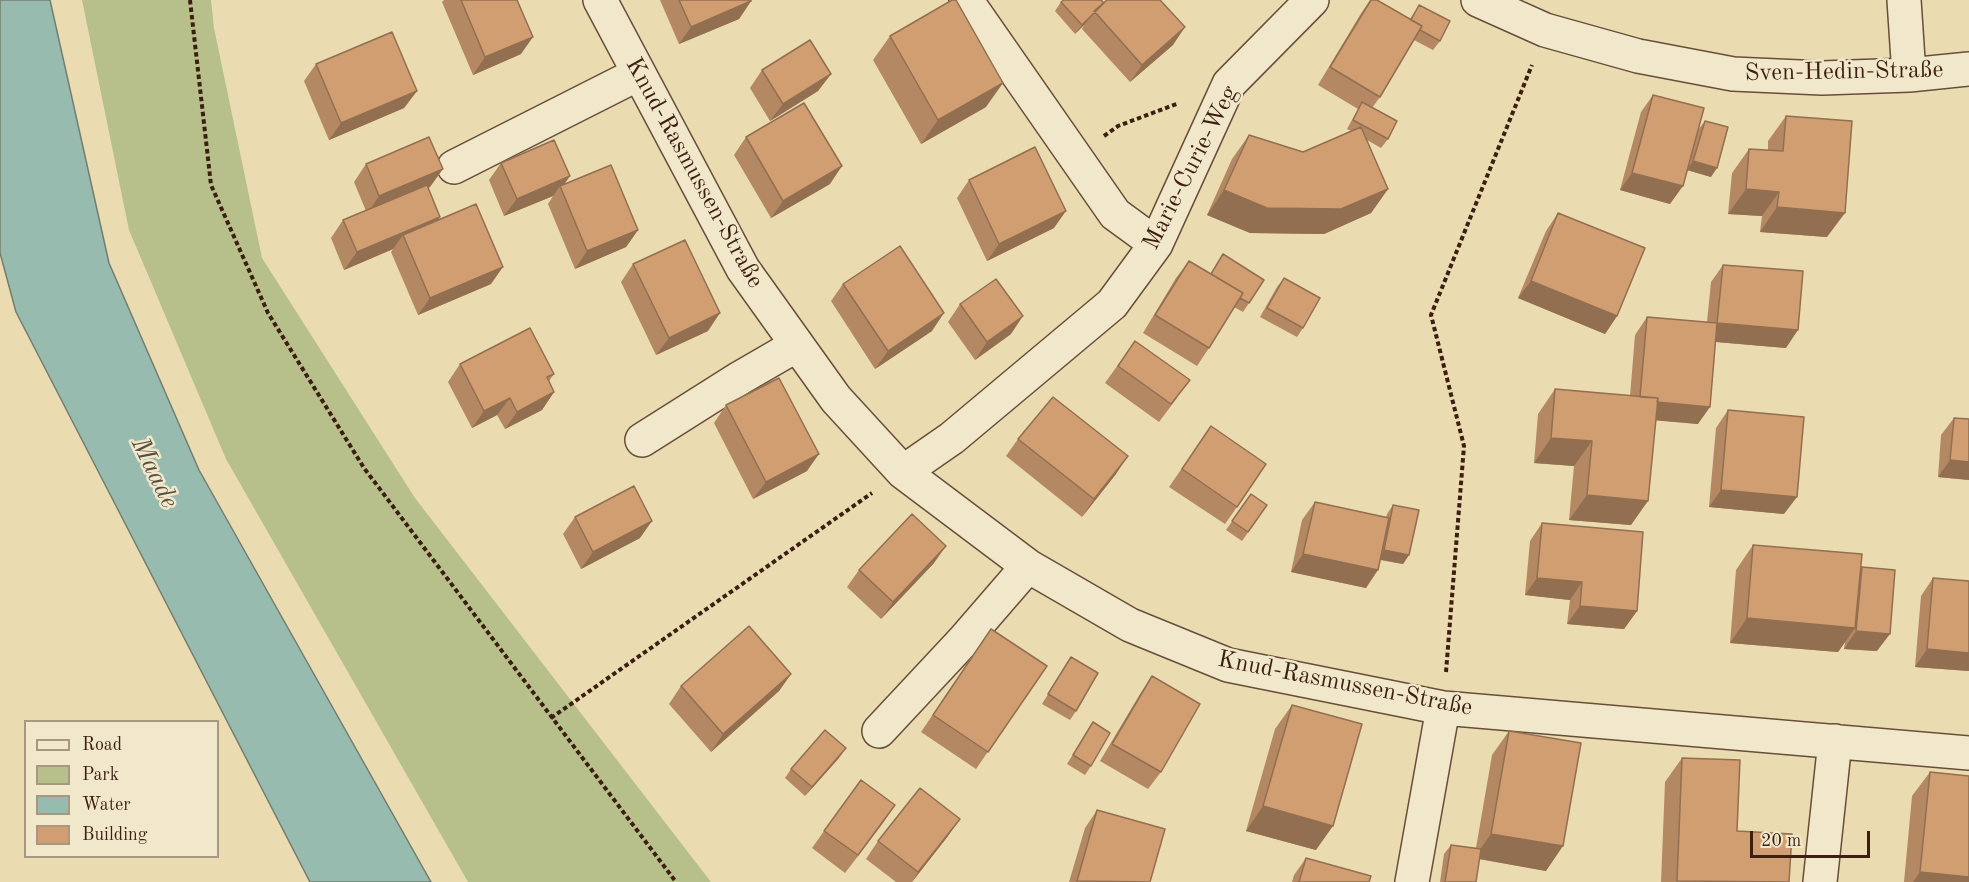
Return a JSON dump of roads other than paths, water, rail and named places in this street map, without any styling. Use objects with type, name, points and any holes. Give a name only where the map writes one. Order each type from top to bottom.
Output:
[{"type":"street","name":"Knud-Rasmussen-Straße","points":[[600,0],[743,269],[836,399],[903,472],[1028,566],[1130,625],[1228,665],[1443,708],[1969,753]]},
{"type":"street","points":[[966,0],[1115,214],[1156,244]]},
{"type":"street","name":"Marie-Curie-Weg","points":[[903,472],[952,438],[1112,304],[1156,244],[1229,84],[1312,0]]},
{"type":"street","name":"Sven-Hedin-Straße","points":[[1478,0],[1545,30],[1638,56],[1733,74],[1822,78],[1909,75],[1969,69]]},
{"type":"street","points":[[1904,0],[1909,75]]},
{"type":"street","points":[[454,167],[639,75]]},
{"type":"street","points":[[642,440],[797,345]]},
{"type":"street","points":[[879,731],[964,640],[1028,566]]},
{"type":"street","points":[[1412,882],[1443,708]]},
{"type":"street","points":[[1820,882],[1835,741]]},
{"type":"water","name":"Maade","points":[[0,0],[50,0],[109,263],[199,470],[431,882],[310,882],[16,312],[0,253]]}]
